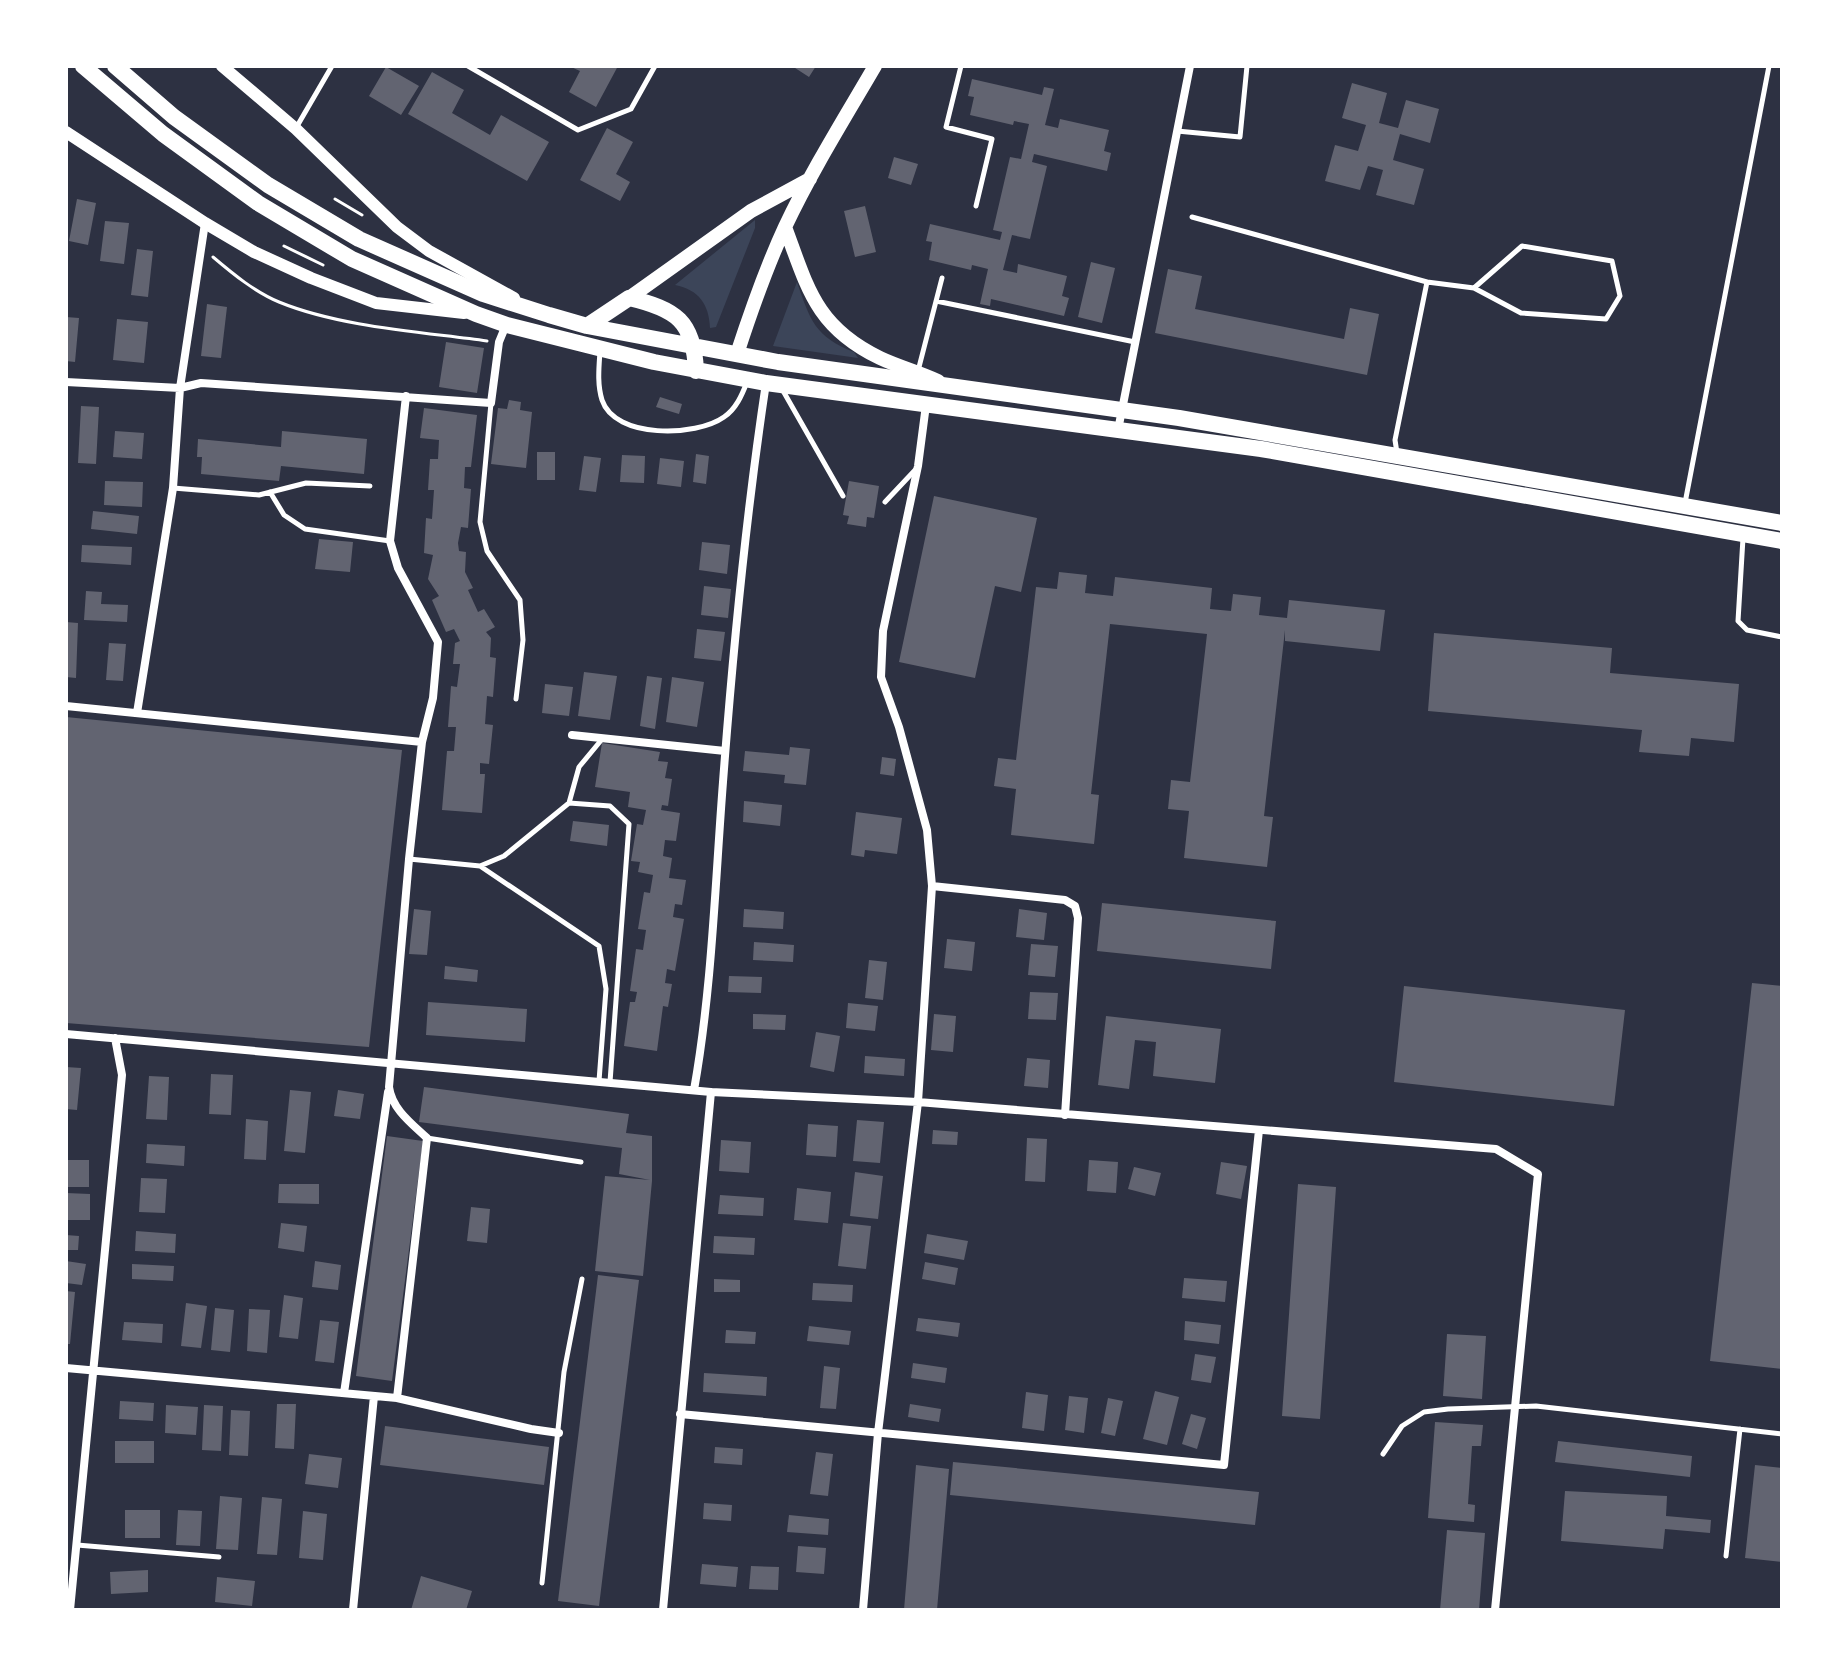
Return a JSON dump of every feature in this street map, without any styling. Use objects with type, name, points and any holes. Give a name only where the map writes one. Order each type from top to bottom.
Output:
[{"type":"main road","points":[[83,66],[163,134],[258,203],[352,259],[507,325],[600,350],[773,384],[1261,449],[1387,470],[1396,465]]},
{"type":"main road","points":[[115,66],[174,117],[268,185],[359,239],[483,294],[587,326],[737,354],[1194,421],[1396,465],[1682,515],[1782,523]]},
{"type":"main road","points":[[740,378],[737,354],[758,290],[785,227],[875,66]]},
{"type":"main road","points":[[587,326],[751,211],[810,179]]},
{"type":"main road","points":[[785,227],[819,311],[840,334],[880,358],[949,387]]},
{"type":"main road","points":[[629,298],[655,305],[686,326],[695,346],[696,371]]},
{"type":"main road","points":[[1682,515],[1743,534],[1782,541]]},
{"type":"street","points":[[222,66],[296,129],[397,227],[474,278],[549,315]]},
{"type":"street","points":[[1118,430],[1190,66]]},
{"type":"street","points":[[66,132],[254,252],[352,296],[376,303],[476,314]]},
{"type":"street","points":[[137,713],[173,488],[180,388],[205,223]]},
{"type":"street","points":[[66,382],[180,388],[201,383],[491,403],[499,342],[507,325]]},
{"type":"street","points":[[694,1090],[704,1029],[725,751],[756,451],[773,384]]},
{"type":"street","points":[[344,1393],[389,1087],[409,859],[422,742],[433,698],[438,642],[398,568],[390,541],[406,396]]},
{"type":"street","points":[[863,1610],[878,1433],[918,1102],[932,886],[927,830],[899,727],[881,677],[883,631],[918,466],[926,405]]},
{"type":"street","points":[[66,706],[422,742]]},
{"type":"street","points":[[572,735],[725,751]]},
{"type":"street","points":[[932,886],[1065,900],[1075,906],[1078,918],[1065,1115]]},
{"type":"street","points":[[66,1034],[711,1092],[918,1102],[1496,1149],[1538,1174],[1495,1610]]},
{"type":"street","points":[[70,1610],[122,1075],[115,1038]]},
{"type":"street","points":[[389,1087],[390,1099],[396,1108],[427,1138],[397,1398]]},
{"type":"street","points":[[663,1610],[711,1092]]},
{"type":"street","points":[[680,1414],[1224,1465],[1259,1130]]},
{"type":"street","points":[[66,1368],[397,1398],[559,1433]]},
{"type":"street","points":[[353,1610],[374,1396]]},
{"type":"lane","points":[[296,129],[332,66]]},
{"type":"lane","points":[[468,66],[578,130],[631,109],[655,66]]},
{"type":"lane","points":[[961,66],[946,127],[992,139],[976,206]]},
{"type":"lane","points":[[1176,131],[1240,137],[1247,66]]},
{"type":"lane","points":[[1682,515],[1769,66]]},
{"type":"lane","points":[[1192,217],[1427,282],[1474,288],[1521,313],[1606,319],[1620,296],[1612,261],[1522,246],[1474,288]]},
{"type":"lane","points":[[918,372],[942,278]]},
{"type":"lane","points":[[1396,465],[1395,440],[1427,282]]},
{"type":"lane","points":[[936,301],[1135,342]]},
{"type":"lane","points":[[600,350],[598,376],[602,402],[614,419],[640,428],[676,431],[705,427],[726,416],[739,402],[740,378]]},
{"type":"lane","points":[[773,384],[843,496]]},
{"type":"lane","points":[[491,403],[480,522],[487,551],[520,600],[523,640],[516,699]]},
{"type":"lane","points":[[885,502],[918,466]]},
{"type":"lane","points":[[173,488],[259,495],[306,483],[370,486]]},
{"type":"lane","points":[[270,492],[284,515],[305,529],[390,541]]},
{"type":"lane","points":[[1743,534],[1738,621],[1747,630],[1782,637]]},
{"type":"lane","points":[[409,859],[480,866],[504,856],[569,803],[579,767],[603,738]]},
{"type":"lane","points":[[569,803],[610,806],[629,824],[610,1082]]},
{"type":"lane","points":[[480,866],[599,946],[606,989],[599,1081]]},
{"type":"lane","points":[[427,1138],[581,1162]]},
{"type":"lane","points":[[542,1583],[564,1372],[582,1279]]},
{"type":"lane","points":[[1383,1454],[1402,1426],[1424,1412],[1448,1409],[1536,1406],[1782,1434]]},
{"type":"lane","points":[[1726,1556],[1740,1429]]},
{"type":"lane","points":[[76,1545],[219,1557]]},
{"type":"path","points":[[201,246],[235,276],[279,302],[364,323],[499,342]]},
{"type":"shaded area","points":[[755,220],[755,228],[716,327],[710,328],[701,299],[690,290],[675,285]]},
{"type":"shaded area","points":[[797,282],[816,326],[830,340],[854,352],[858,358],[773,346]]},
{"type":"building","points":[[569,66],[618,66],[596,107],[569,92],[580,71]]},
{"type":"building","points":[[792,66],[816,66],[809,77]]},
{"type":"building","points":[[386,67],[419,86],[401,115],[369,96]]},
{"type":"building","points":[[432,72],[464,90],[452,113],[490,135],[501,115],[549,142],[527,181],[408,114]]},
{"type":"building","points":[[972,79],[1042,95],[1044,87],[1054,89],[1045,125],[1058,128],[1060,119],[1109,130],[1104,151],[1111,153],[1107,171],[1034,154],[1032,162],[1047,166],[1030,239],[1012,235],[1003,270],[1017,273],[1018,264],[1067,276],[1062,296],[1069,298],[1064,316],[991,299],[990,306],[980,304],[988,269],[972,265],[971,270],[929,260],[932,242],[926,241],[930,224],[1000,240],[1002,232],[993,230],[1010,157],[1021,159],[1029,124],[1014,121],[1013,125],[970,115],[974,97],[968,96]]},
{"type":"building","points":[[1352,83],[1387,93],[1379,123],[1398,128],[1406,100],[1439,109],[1430,143],[1400,134],[1393,160],[1424,169],[1414,205],[1376,195],[1383,170],[1368,166],[1360,190],[1325,181],[1335,145],[1358,151],[1366,125],[1342,118]]},
{"type":"building","points":[[607,128],[633,142],[616,174],[630,182],[620,201],[580,180]]},
{"type":"building","points":[[894,157],[918,164],[911,185],[888,178]]},
{"type":"building","points":[[77,199],[96,203],[88,245],[69,241]]},
{"type":"building","points":[[865,206],[876,252],[855,257],[844,211]]},
{"type":"building","points":[[105,221],[129,223],[124,264],[100,261]]},
{"type":"building","points":[[137,249],[153,251],[148,297],[131,295]]},
{"type":"building","points":[[1091,262],[1115,268],[1102,323],[1078,317]]},
{"type":"building","points":[[1168,269],[1202,276],[1195,309],[1344,339],[1350,308],[1379,314],[1367,375],[1155,333]]},
{"type":"building","points":[[207,304],[227,307],[221,358],[201,356]]},
{"type":"building","points":[[66,317],[79,318],[75,362],[66,361]]},
{"type":"building","points":[[117,319],[148,322],[144,363],[113,360]]},
{"type":"building","points":[[446,342],[484,348],[477,393],[439,387]]},
{"type":"building","points":[[660,397],[682,404],[679,414],[656,407]]},
{"type":"building","points":[[509,400],[521,402],[520,410],[532,412],[526,468],[491,464],[498,408],[507,409]]},
{"type":"building","points":[[81,406],[99,407],[96,464],[78,463]]},
{"type":"building","points":[[424,408],[477,415],[471,467],[465,467],[464,488],[471,489],[468,528],[461,527],[458,543],[459,551],[466,552],[465,572],[473,588],[468,590],[478,612],[484,609],[495,627],[486,632],[491,638],[490,657],[496,658],[493,697],[487,696],[485,724],[493,725],[489,764],[480,763],[480,774],[485,774],[482,813],[442,810],[447,751],[454,751],[456,727],[448,727],[451,686],[457,687],[460,664],[453,664],[455,643],[460,641],[454,629],[446,632],[432,600],[439,596],[428,579],[433,555],[424,553],[426,518],[432,519],[434,490],[428,490],[430,459],[438,459],[439,440],[420,438]]},
{"type":"building","points":[[115,431],[144,433],[142,459],[113,457]]},
{"type":"building","points":[[282,431],[367,439],[364,474],[281,466],[279,481],[201,474],[202,457],[197,457],[198,439],[281,447]]},
{"type":"building","points":[[537,452],[555,452],[555,480],[537,480]]},
{"type":"building","points":[[696,454],[709,456],[706,484],[693,482]]},
{"type":"building","points":[[622,455],[645,456],[644,483],[620,482]]},
{"type":"building","points":[[584,456],[601,458],[596,492],[579,490]]},
{"type":"building","points":[[660,458],[684,461],[681,487],[657,484]]},
{"type":"building","points":[[105,481],[143,482],[142,507],[104,505]]},
{"type":"building","points":[[849,481],[879,486],[874,518],[867,517],[866,527],[847,524],[849,516],[843,515]]},
{"type":"building","points":[[934,496],[1037,518],[1021,592],[995,586],[975,678],[899,662]]},
{"type":"building","points":[[93,511],[139,516],[137,534],[91,529]]},
{"type":"building","points":[[319,539],[353,542],[350,572],[315,569]]},
{"type":"building","points":[[702,542],[730,545],[727,574],[699,570]]},
{"type":"building","points":[[82,545],[132,547],[131,565],[81,562]]},
{"type":"building","points":[[1059,572],[1087,575],[1085,593],[1113,596],[1115,577],[1212,588],[1210,609],[1231,611],[1233,594],[1261,597],[1259,615],[1287,618],[1289,600],[1385,610],[1380,651],[1285,641],[1285,630],[1264,816],[1273,817],[1267,867],[1184,858],[1189,811],[1168,809],[1171,780],[1190,782],[1207,634],[1110,624],[1091,794],[1099,795],[1094,844],[1011,835],[1016,789],[994,786],[998,758],[1016,760],[1036,587],[1057,589]]},
{"type":"building","points":[[704,586],[731,589],[728,618],[701,615]]},
{"type":"building","points":[[86,591],[102,592],[101,604],[128,605],[127,622],[84,620]]},
{"type":"building","points":[[66,622],[78,623],[76,678],[66,677]]},
{"type":"building","points":[[697,629],[725,632],[721,661],[694,658]]},
{"type":"building","points":[[1434,633],[1612,648],[1610,673],[1739,684],[1734,742],[1691,738],[1689,756],[1639,752],[1642,730],[1428,711]]},
{"type":"building","points":[[109,643],[126,644],[123,681],[106,680]]},
{"type":"building","points":[[584,672],[617,676],[610,720],[578,716]]},
{"type":"building","points":[[647,676],[662,678],[655,729],[640,726]]},
{"type":"building","points":[[672,677],[704,682],[697,727],[666,722]]},
{"type":"building","points":[[545,684],[573,687],[569,716],[542,713]]},
{"type":"building","points":[[66,717],[402,750],[369,1047],[66,1023]]},
{"type":"building","points":[[602,743],[660,752],[658,761],[668,762],[665,778],[672,779],[668,806],[662,805],[661,810],[680,813],[676,841],[665,840],[663,856],[672,858],[669,878],[686,880],[682,905],[675,904],[673,917],[684,919],[675,971],[667,969],[665,983],[672,984],[668,1007],[663,1006],[657,1051],[624,1046],[630,1002],[635,1002],[637,992],[630,991],[636,949],[643,950],[646,930],[638,929],[644,892],[650,893],[653,875],[638,872],[640,862],[631,861],[637,824],[643,825],[646,810],[628,807],[630,792],[595,787]]},
{"type":"building","points":[[790,747],[810,749],[806,785],[784,783],[785,775],[743,771],[745,751],[789,755]]},
{"type":"building","points":[[882,757],[896,759],[894,776],[880,774]]},
{"type":"building","points":[[744,801],[782,805],[780,826],[743,822]]},
{"type":"building","points":[[856,812],[902,818],[897,854],[865,850],[864,857],[851,855]]},
{"type":"building","points":[[573,821],[609,825],[607,846],[570,841]]},
{"type":"building","points":[[1102,903],[1276,921],[1271,969],[1097,951]]},
{"type":"building","points":[[414,909],[431,911],[427,955],[409,954]]},
{"type":"building","points":[[744,909],[784,912],[783,929],[743,927]]},
{"type":"building","points":[[1019,909],[1047,913],[1044,940],[1016,937]]},
{"type":"building","points":[[947,939],[975,942],[972,971],[944,968]]},
{"type":"building","points":[[754,942],[794,945],[793,962],[753,960]]},
{"type":"building","points":[[1031,944],[1058,946],[1055,977],[1028,975]]},
{"type":"building","points":[[869,960],[887,962],[883,1000],[865,998]]},
{"type":"building","points":[[445,966],[478,970],[477,982],[444,979]]},
{"type":"building","points":[[729,976],[762,977],[761,993],[728,992]]},
{"type":"building","points":[[1752,983],[1782,986],[1782,1369],[1710,1361]]},
{"type":"building","points":[[1404,986],[1625,1010],[1614,1106],[1394,1082]]},
{"type":"building","points":[[1030,992],[1058,993],[1056,1020],[1028,1019]]},
{"type":"building","points":[[428,1002],[527,1009],[525,1042],[426,1035]]},
{"type":"building","points":[[848,1003],[878,1006],[875,1031],[846,1028]]},
{"type":"building","points":[[753,1014],[786,1015],[785,1030],[753,1029]]},
{"type":"building","points":[[934,1014],[956,1016],[953,1052],[931,1050]]},
{"type":"building","points":[[1106,1016],[1221,1029],[1215,1083],[1153,1076],[1156,1042],[1135,1040],[1129,1089],[1098,1085]]},
{"type":"building","points":[[816,1032],[840,1036],[834,1072],[810,1067]]},
{"type":"building","points":[[865,1056],[905,1059],[904,1076],[864,1073]]},
{"type":"building","points":[[1027,1058],[1050,1060],[1048,1088],[1024,1086]]},
{"type":"building","points":[[66,1067],[81,1068],[77,1110],[66,1109]]},
{"type":"building","points":[[211,1074],[233,1075],[231,1115],[209,1114]]},
{"type":"building","points":[[149,1076],[169,1077],[167,1120],[146,1119]]},
{"type":"building","points":[[424,1087],[629,1114],[626,1133],[652,1136],[652,1181],[643,1276],[595,1271],[605,1176],[650,1180],[619,1174],[622,1148],[419,1122]]},
{"type":"building","points":[[290,1090],[311,1092],[305,1153],[284,1151]]},
{"type":"building","points":[[338,1090],[364,1094],[360,1119],[334,1116]]},
{"type":"building","points":[[246,1119],[268,1121],[266,1160],[244,1159]]},
{"type":"building","points":[[857,1120],[884,1122],[880,1163],[853,1161]]},
{"type":"building","points":[[808,1124],[838,1126],[836,1157],[806,1155]]},
{"type":"building","points":[[933,1130],[958,1132],[957,1145],[932,1144]]},
{"type":"building","points":[[387,1136],[423,1141],[392,1381],[356,1376]]},
{"type":"building","points":[[1027,1138],[1047,1139],[1045,1182],[1025,1181]]},
{"type":"building","points":[[721,1140],[751,1142],[749,1173],[719,1171]]},
{"type":"building","points":[[147,1144],[185,1146],[184,1166],[146,1163]]},
{"type":"building","points":[[66,1160],[89,1160],[89,1187],[66,1187]]},
{"type":"building","points":[[1089,1160],[1118,1162],[1116,1193],[1087,1191]]},
{"type":"building","points":[[1221,1162],[1247,1166],[1241,1199],[1216,1194]]},
{"type":"building","points":[[1134,1167],[1161,1173],[1155,1196],[1128,1189]]},
{"type":"building","points":[[855,1172],[883,1176],[878,1219],[850,1216]]},
{"type":"building","points":[[141,1178],[167,1179],[165,1213],[139,1212]]},
{"type":"building","points":[[279,1184],[319,1184],[319,1204],[278,1203]]},
{"type":"building","points":[[1298,1184],[1336,1187],[1320,1419],[1282,1416]]},
{"type":"building","points":[[797,1188],[831,1192],[828,1223],[794,1220]]},
{"type":"building","points":[[66,1193],[90,1194],[90,1220],[66,1220]]},
{"type":"building","points":[[720,1195],[764,1198],[763,1216],[718,1214]]},
{"type":"building","points":[[471,1207],[490,1209],[487,1243],[467,1241]]},
{"type":"building","points":[[281,1223],[307,1226],[304,1252],[278,1248]]},
{"type":"building","points":[[843,1223],[871,1226],[866,1269],[838,1266]]},
{"type":"building","points":[[136,1231],[176,1234],[175,1253],[135,1251]]},
{"type":"building","points":[[927,1234],[968,1241],[964,1260],[924,1253]]},
{"type":"building","points":[[66,1235],[79,1236],[78,1250],[66,1250]]},
{"type":"building","points":[[714,1236],[755,1238],[754,1255],[713,1253]]},
{"type":"building","points":[[66,1261],[86,1264],[82,1285],[66,1283]]},
{"type":"building","points":[[315,1261],[341,1265],[338,1290],[312,1287]]},
{"type":"building","points":[[925,1262],[958,1268],[955,1285],[922,1279]]},
{"type":"building","points":[[132,1264],[174,1266],[173,1281],[132,1279]]},
{"type":"building","points":[[598,1275],[639,1280],[599,1606],[558,1601]]},
{"type":"building","points":[[1184,1278],[1227,1281],[1225,1302],[1182,1298]]},
{"type":"building","points":[[714,1279],[740,1280],[740,1292],[714,1292]]},
{"type":"building","points":[[813,1283],[853,1285],[852,1302],[812,1300]]},
{"type":"building","points":[[66,1291],[75,1292],[70,1344],[66,1344]]},
{"type":"building","points":[[284,1295],[303,1298],[298,1339],[279,1337]]},
{"type":"building","points":[[186,1303],[207,1306],[201,1348],[181,1346]]},
{"type":"building","points":[[215,1308],[234,1310],[230,1352],[211,1350]]},
{"type":"building","points":[[249,1309],[270,1310],[267,1353],[247,1351]]},
{"type":"building","points":[[918,1318],[960,1323],[958,1337],[916,1331]]},
{"type":"building","points":[[320,1320],[339,1322],[334,1363],[315,1361]]},
{"type":"building","points":[[1185,1321],[1221,1325],[1219,1344],[1184,1340]]},
{"type":"building","points":[[124,1322],[163,1324],[162,1343],[122,1340]]},
{"type":"building","points":[[809,1326],[851,1331],[849,1345],[807,1341]]},
{"type":"building","points":[[726,1330],[756,1332],[755,1344],[725,1343]]},
{"type":"building","points":[[1447,1334],[1486,1336],[1482,1399],[1443,1396]]},
{"type":"building","points":[[1195,1354],[1216,1357],[1211,1383],[1191,1380]]},
{"type":"building","points":[[913,1363],[947,1368],[945,1383],[911,1378]]},
{"type":"building","points":[[824,1366],[840,1368],[836,1409],[820,1408]]},
{"type":"building","points":[[704,1373],[767,1377],[766,1396],[703,1392]]},
{"type":"building","points":[[1155,1391],[1179,1397],[1167,1445],[1143,1439]]},
{"type":"building","points":[[1026,1392],[1048,1395],[1044,1431],[1022,1428]]},
{"type":"building","points":[[1069,1396],[1088,1398],[1084,1433],[1065,1430]]},
{"type":"building","points":[[1108,1398],[1123,1401],[1115,1436],[1101,1433]]},
{"type":"building","points":[[120,1401],[154,1403],[153,1421],[119,1419]]},
{"type":"building","points":[[277,1404],[296,1404],[294,1449],[275,1448]]},
{"type":"building","points":[[910,1404],[941,1409],[939,1422],[908,1417]]},
{"type":"building","points":[[166,1405],[198,1407],[196,1435],[165,1433]]},
{"type":"building","points":[[204,1405],[223,1406],[221,1451],[202,1450]]},
{"type":"building","points":[[231,1410],[250,1411],[248,1456],[229,1455]]},
{"type":"building","points":[[1191,1414],[1206,1418],[1197,1449],[1182,1444]]},
{"type":"building","points":[[1435,1422],[1483,1425],[1481,1446],[1472,1446],[1468,1504],[1475,1505],[1474,1522],[1428,1518]]},
{"type":"building","points":[[385,1426],[549,1447],[544,1485],[380,1465]]},
{"type":"building","points":[[115,1441],[154,1441],[154,1463],[115,1463]]},
{"type":"building","points":[[1558,1441],[1692,1456],[1690,1477],[1555,1462]]},
{"type":"building","points":[[715,1447],[743,1449],[742,1465],[714,1463]]},
{"type":"building","points":[[816,1452],[833,1454],[828,1496],[810,1494]]},
{"type":"building","points":[[309,1454],[342,1458],[338,1488],[305,1484]]},
{"type":"building","points":[[953,1462],[1259,1492],[1255,1525],[950,1495]]},
{"type":"building","points":[[916,1465],[949,1469],[937,1610],[904,1610]]},
{"type":"building","points":[[1755,1465],[1782,1468],[1782,1562],[1745,1558]]},
{"type":"building","points":[[1565,1491],[1667,1496],[1666,1516],[1711,1520],[1710,1533],[1665,1529],[1663,1549],[1561,1541]]},
{"type":"building","points":[[220,1496],[242,1498],[238,1550],[216,1549]]},
{"type":"building","points":[[262,1497],[282,1499],[277,1555],[257,1554]]},
{"type":"building","points":[[704,1503],[732,1505],[731,1521],[703,1519]]},
{"type":"building","points":[[125,1510],[160,1510],[160,1538],[125,1538]]},
{"type":"building","points":[[178,1510],[202,1511],[200,1546],[176,1545]]},
{"type":"building","points":[[303,1511],[327,1514],[323,1560],[299,1558]]},
{"type":"building","points":[[789,1515],[829,1519],[828,1535],[787,1532]]},
{"type":"building","points":[[1447,1530],[1485,1533],[1479,1610],[1440,1610]]},
{"type":"building","points":[[798,1546],[826,1548],[824,1574],[796,1572]]},
{"type":"building","points":[[702,1564],[738,1567],[736,1587],[700,1584]]},
{"type":"building","points":[[751,1566],[779,1567],[778,1590],[749,1589]]},
{"type":"building","points":[[148,1570],[148,1592],[111,1594],[110,1572]]},
{"type":"building","points":[[421,1576],[472,1591],[466,1610],[411,1610]]},
{"type":"building","points":[[217,1577],[255,1581],[252,1606],[215,1602]]}]
